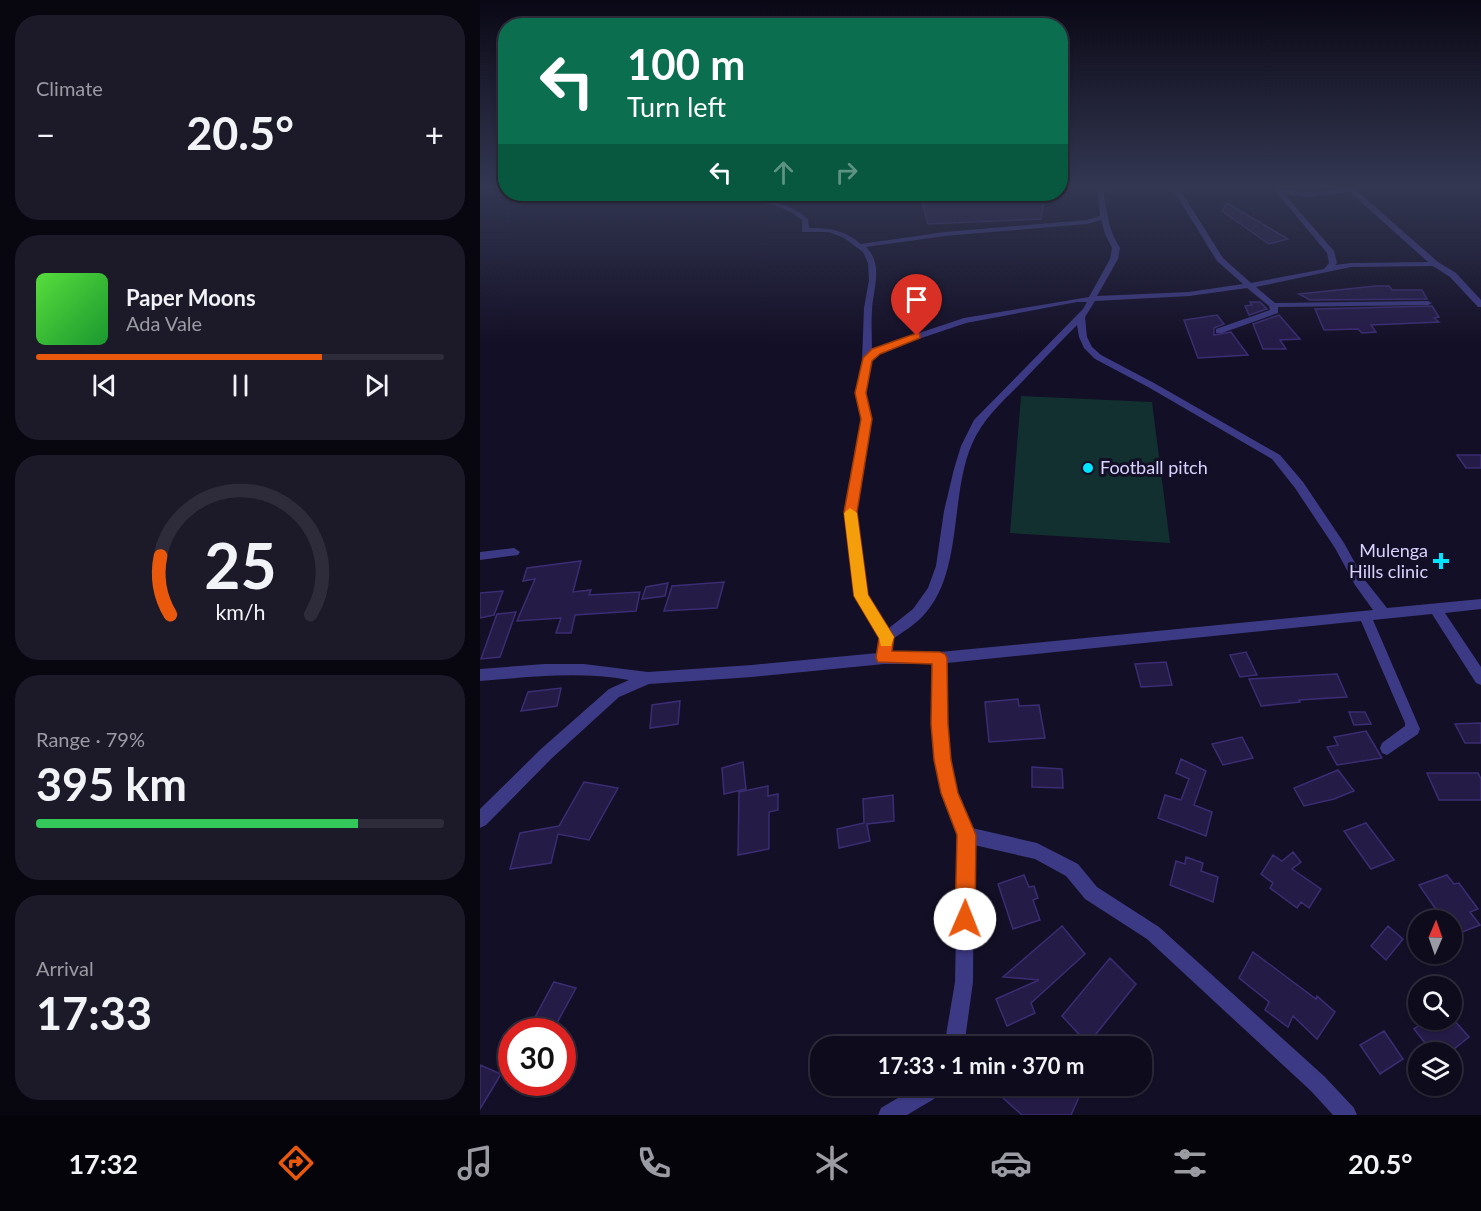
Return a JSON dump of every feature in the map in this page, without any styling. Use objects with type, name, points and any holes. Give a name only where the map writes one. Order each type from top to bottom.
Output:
[{"type":"street","points":[[849,240],[866,251],[872,263],[873,280],[868,308],[867,360],[861,393],[866,419],[850,512],[861,596],[887,637],[884,658]]},
{"type":"street","points":[[859,246],[901,240]]},
{"type":"street","points":[[887,637],[918,613],[934,589],[942,566],[948,521],[959,469],[966,446],[979,420],[1087,310],[1116,252],[1111,240]]},
{"type":"street","points":[[1207,240],[1233,272],[1273,304],[1275,311],[1219,331]]},
{"type":"street","points":[[1319,240],[1333,257],[1351,265]]},
{"type":"street","points":[[1408,240],[1435,264],[1453,275],[1481,305]]},
{"type":"street","points":[[1330,268],[1333,257]]},
{"type":"street","points":[[867,360],[883,348],[947,325],[1069,302],[1222,290],[1310,276],[1330,268],[1351,265],[1435,264]]},
{"type":"street","points":[[1222,290],[1233,280],[1233,272]]},
{"type":"street","points":[[1273,304],[1428,303]]},
{"type":"street","points":[[1081,318],[1083,337],[1088,348],[1098,357],[1276,457],[1299,485],[1340,546],[1359,582],[1384,614]]},
{"type":"street","points":[[480,556],[514,552]]},
{"type":"street","points":[[480,675],[584,667],[610,669],[648,678],[752,671],[884,658],[940,658],[1481,604]]},
{"type":"street","points":[[1436,609],[1481,679]]},
{"type":"street","points":[[1365,616],[1413,723],[1413,729],[1387,748]]},
{"type":"street","points":[[940,658],[939,724],[943,760],[950,793],[966,835],[964,982],[956,1036]]},
{"type":"street","points":[[480,820],[546,754],[606,699],[648,678]]},
{"type":"street","points":[[966,835],[1037,851],[1072,870],[1091,893],[1162,941],[1309,1076],[1347,1115]]},
{"type":"street","points":[[888,1115],[920,1096]]},
{"type":"green space","name":"Football pitch","points":[[1021,396],[1152,402],[1170,543],[1010,533]]},
{"type":"building","points":[[1263,240],[1284,240],[1269,244]]},
{"type":"building","points":[[1389,286],[1392,290],[1422,290],[1427,299],[1310,300],[1299,294]]},
{"type":"building","points":[[1250,302],[1260,302],[1267,309],[1249,315],[1245,306],[1252,305]]},
{"type":"building","points":[[1432,306],[1439,317],[1434,318],[1439,322],[1371,325],[1376,332],[1362,333],[1358,329],[1324,330],[1315,309]]},
{"type":"building","points":[[1217,315],[1224,324],[1214,328],[1214,335],[1231,332],[1248,355],[1198,358],[1184,320]]},
{"type":"building","points":[[1279,315],[1300,339],[1280,340],[1286,349],[1263,349],[1253,324]]},
{"type":"building","points":[[1457,455],[1481,455],[1481,468],[1466,468]]},
{"type":"building","points":[[581,561],[573,592],[591,590],[589,595],[640,592],[636,611],[575,615],[571,633],[556,633],[561,618],[517,621],[535,579],[523,581],[527,568]]},
{"type":"building","points":[[724,582],[717,608],[664,611],[672,586]]},
{"type":"building","points":[[668,583],[665,596],[642,599],[646,587]]},
{"type":"building","points":[[503,591],[494,615],[480,618],[480,593]]},
{"type":"building","points":[[516,612],[500,657],[481,659],[497,614]]},
{"type":"building","points":[[1246,652],[1257,675],[1240,677],[1230,655]]},
{"type":"building","points":[[1166,662],[1172,685],[1141,687],[1135,664]]},
{"type":"building","points":[[1337,674],[1347,697],[1299,700],[1300,702],[1261,706],[1249,679]]},
{"type":"building","points":[[561,688],[557,706],[521,711],[528,692]]},
{"type":"building","points":[[1018,699],[1019,706],[1039,705],[1045,738],[989,742],[985,702]]},
{"type":"building","points":[[680,701],[678,724],[650,728],[652,705]]},
{"type":"building","points":[[1349,712],[1365,712],[1371,724],[1354,725]]},
{"type":"building","points":[[1481,723],[1481,743],[1465,743],[1455,724]]},
{"type":"building","points":[[1366,731],[1382,758],[1337,765],[1327,747],[1338,745],[1334,737]]},
{"type":"building","points":[[1242,737],[1253,758],[1223,765],[1212,744]]},
{"type":"building","points":[[1181,759],[1206,771],[1194,805],[1212,812],[1206,836],[1158,818],[1165,795],[1181,800],[1189,779],[1176,773]]},
{"type":"building","points":[[743,762],[746,789],[724,794],[722,768]]},
{"type":"building","points":[[1032,767],[1062,769],[1063,788],[1032,787]]},
{"type":"building","points":[[1338,770],[1354,791],[1334,799],[1304,806],[1294,788]]},
{"type":"building","points":[[1427,773],[1478,773],[1481,779],[1481,800],[1439,800]]},
{"type":"building","points":[[584,782],[618,788],[589,840],[558,834],[551,863],[510,869],[520,833],[559,826]]},
{"type":"building","points":[[768,786],[768,796],[778,794],[778,810],[769,812],[769,849],[738,855],[739,792]]},
{"type":"building","points":[[893,795],[894,821],[867,824],[870,841],[839,848],[837,829],[864,823],[863,799]]},
{"type":"building","points":[[1366,823],[1394,860],[1371,869],[1344,831]]},
{"type":"building","points":[[1293,852],[1301,862],[1292,869],[1321,889],[1309,908],[1301,902],[1297,908],[1270,888],[1273,883],[1261,874],[1273,855],[1282,861]]},
{"type":"building","points":[[1186,857],[1203,863],[1201,871],[1218,877],[1213,902],[1170,885],[1176,861],[1185,864]]},
{"type":"building","points":[[1024,875],[1029,887],[1034,886],[1038,898],[1033,900],[1040,920],[1013,929],[998,884]]},
{"type":"building","points":[[1447,875],[1454,884],[1459,883],[1478,909],[1470,912],[1480,925],[1462,932],[1462,910],[1436,910],[1419,885]]},
{"type":"building","points":[[1062,926],[1085,954],[1031,1003],[1035,1013],[1007,1026],[996,999],[1039,980],[1003,977]]},
{"type":"building","points":[[1388,926],[1403,939],[1386,960],[1371,946]]},
{"type":"building","points":[[1253,952],[1316,999],[1317,996],[1335,1012],[1317,1039],[1293,1016],[1288,1027],[1265,1010],[1269,1002],[1239,978]]},
{"type":"building","points":[[1110,958],[1136,984],[1094,1036],[1081,1036],[1062,1016]]},
{"type":"building","points":[[554,982],[576,988],[560,1018],[535,1018]]},
{"type":"building","points":[[1462,1029],[1469,1037],[1462,1043],[1424,1042],[1415,1030]]},
{"type":"building","points":[[1384,1031],[1403,1059],[1380,1074],[1360,1045]]},
{"type":"building","points":[[480,1065],[498,1073],[498,1079],[480,1109]]},
{"type":"building","points":[[1080,1096],[1071,1115],[1022,1115],[1002,1097]]},
{"type":"slow traffic","points":[[850,513],[856,572],[861,596],[887,637],[886,642]]},
{"type":"place","name":"Football pitch","points":[[1088,468]]},
{"type":"place","name":"Mulenga Hills clinic","points":[[1441,561]]},
{"type":"route","points":[[917,336],[876,351],[867,360],[861,393],[866,419],[850,512],[856,572],[861,596],[887,637],[884,658],[940,658],[939,724],[943,760],[950,793],[961,816],[966,835],[965,919]]}]
